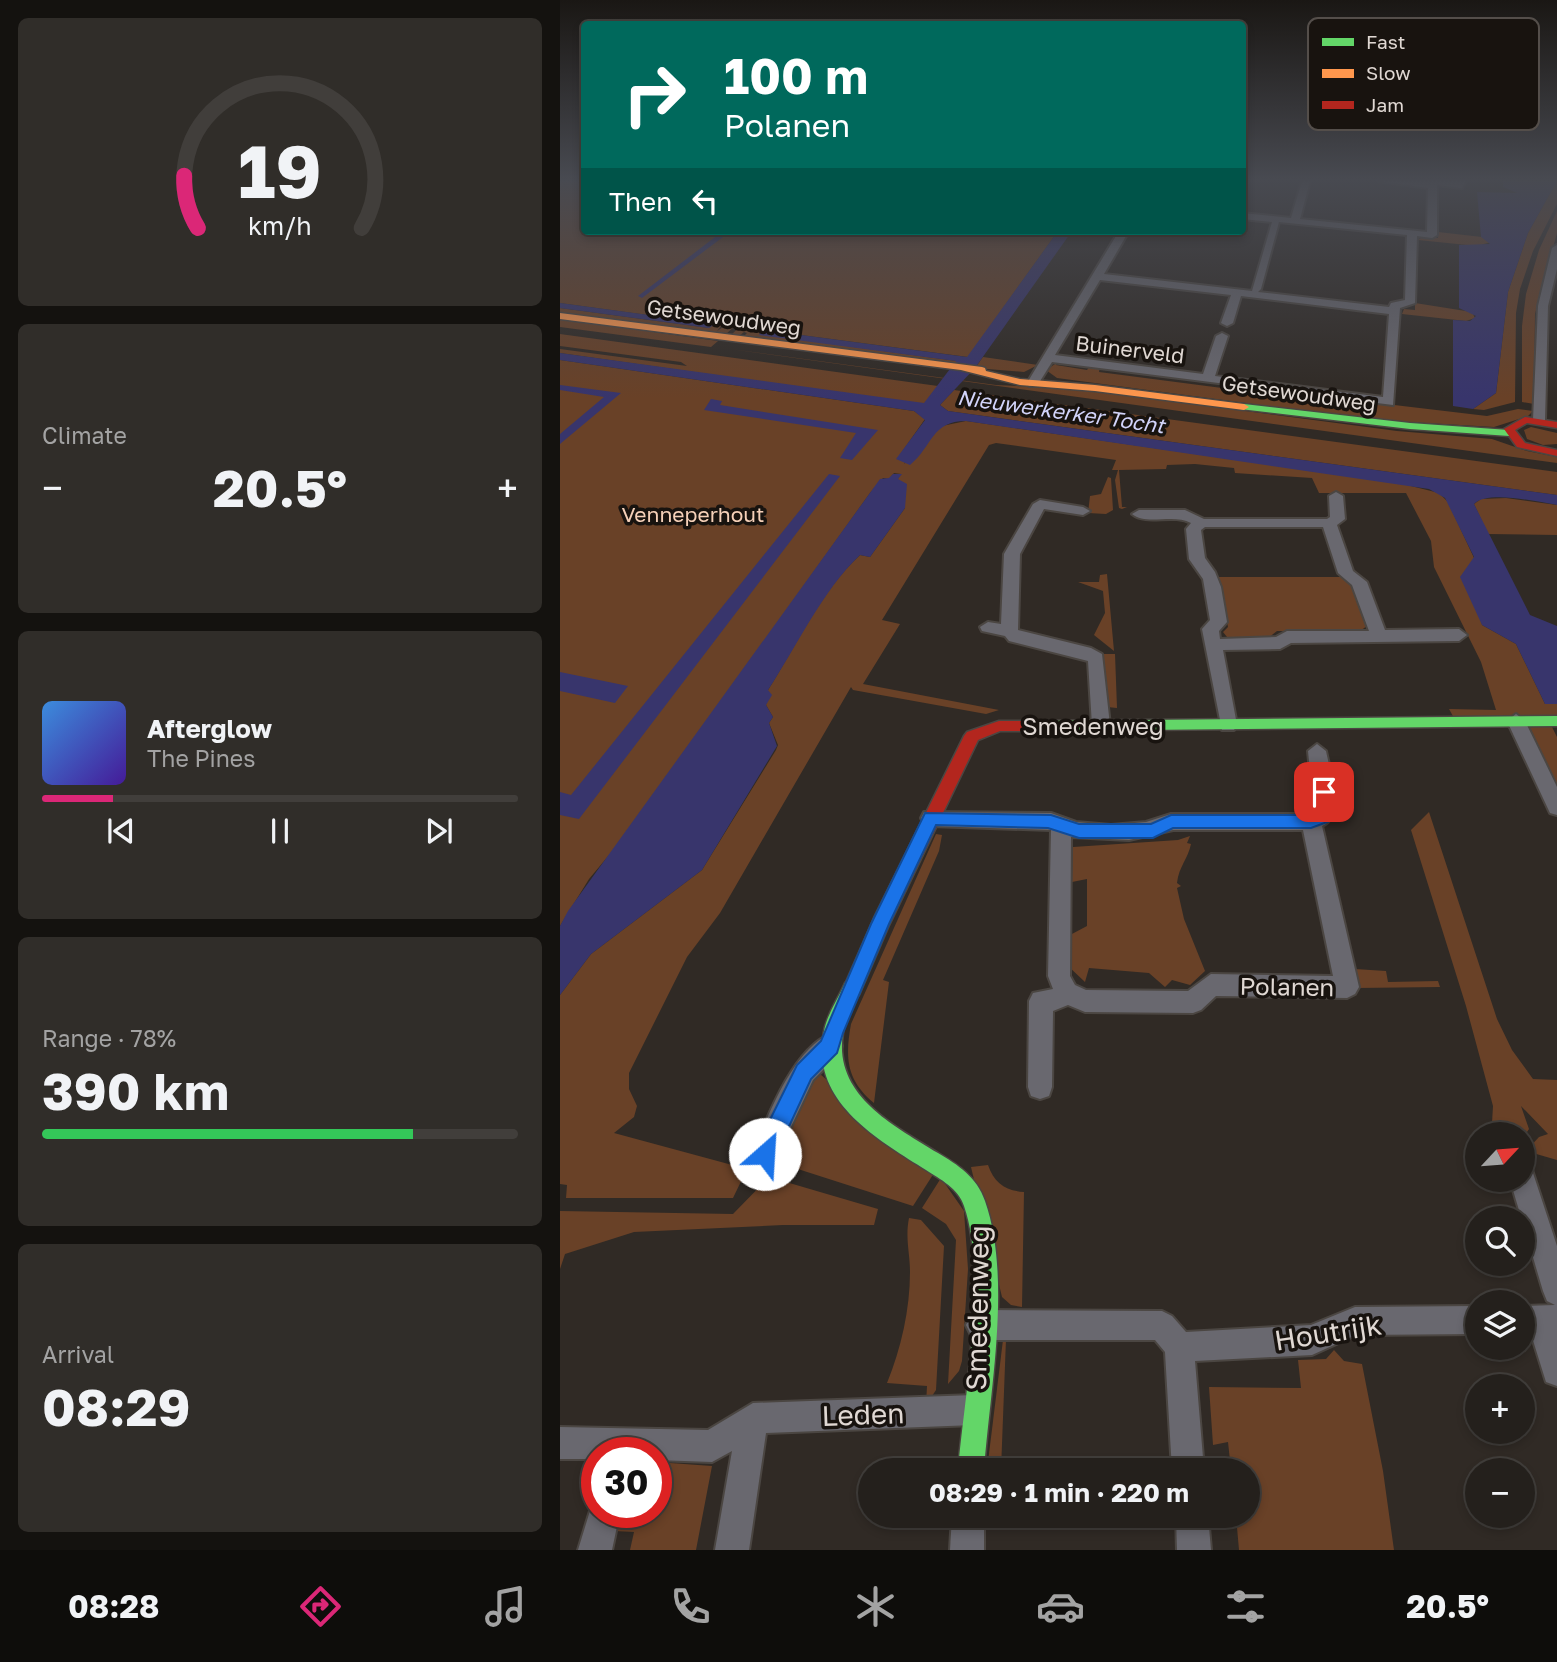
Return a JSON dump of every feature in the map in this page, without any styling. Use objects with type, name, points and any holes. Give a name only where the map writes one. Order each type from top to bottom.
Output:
[{"type":"main road","name":"Getsewoudweg","points":[[560,316],[1386,426],[1509,433]]},
{"type":"main road","points":[[1557,425],[1539,420],[1516,422],[1509,433],[1528,448],[1557,453]]},
{"type":"main road","name":"Smedenweg","points":[[972,1458],[981,1325],[983,1240],[982,1220],[976,1202],[964,1182],[871,1122],[852,1106],[840,1090],[830,1046],[833,1033],[880,924],[967,745],[981,730],[999,726],[1557,721]]},
{"type":"street","points":[[1035,380],[1110,253]]},
{"type":"street","points":[[1256,289],[1266,253]]},
{"type":"street","points":[[1098,274],[1237,293],[1395,308],[1410,303],[1411,253]]},
{"type":"street","points":[[1539,420],[1544,306],[1556,253]]},
{"type":"street","points":[[1098,274],[1256,289],[1395,308]]},
{"type":"street","points":[[1227,323],[1237,293]]},
{"type":"street","name":"Buinerveld","points":[[1048,358],[1389,402],[1395,308]]},
{"type":"street","name":"Buinerveld","points":[[1208,379],[1222,336]]},
{"type":"street","points":[[1139,514],[1185,514],[1201,523],[1329,523],[1338,519],[1336,496]]},
{"type":"street","points":[[1010,631],[1012,554],[1040,504],[1083,511]]},
{"type":"street","points":[[1201,523],[1193,529],[1197,559],[1209,569],[1212,581],[1219,622],[1210,629],[1228,725]]},
{"type":"street","points":[[1329,523],[1346,573],[1359,582],[1379,636]]},
{"type":"street","points":[[988,627],[1010,631],[1015,637],[1034,643],[1085,652],[1096,658],[1101,725]]},
{"type":"street","points":[[1213,645],[1280,643],[1287,637],[1459,635]]},
{"type":"street","points":[[1516,721],[1557,807]]},
{"type":"street","points":[[931,818],[1051,821],[1061,828],[1079,831],[1153,831],[1171,822],[1311,822],[1324,816],[1324,792],[1317,751]]},
{"type":"street","name":"Polanen","points":[[1067,993],[1085,1000],[1193,1002],[1211,985],[1347,987],[1311,822]]},
{"type":"street","points":[[1040,1087],[1041,1001],[1056,1000],[1067,993],[1059,976],[1061,828]]},
{"type":"street","name":"Smedenweg","points":[[765,1154],[804,1072],[830,1046]]},
{"type":"street","points":[[1527,1192],[1557,1292]]},
{"type":"street","name":"Houtrijk","points":[[1180,1347],[1312,1340],[1355,1321],[1465,1320]]},
{"type":"street","points":[[1540,1320],[1557,1371]]},
{"type":"street","points":[[981,1325],[1162,1326],[1180,1347],[1187,1458]]},
{"type":"street","name":"Leden","points":[[753,1418],[974,1409]]},
{"type":"street","points":[[672,1446],[712,1446],[753,1418]]},
{"type":"street","points":[[732,1550],[753,1418]]},
{"type":"street","points":[[560,1443],[581,1444]]},
{"type":"street","points":[[595,1550],[600,1528]]},
{"type":"street","points":[[967,1550],[968,1528]]},
{"type":"street","points":[[1193,1528],[1194,1550]]},
{"type":"green space","points":[[560,253],[1042,253],[968,357],[763,330],[759,334],[957,361],[953,366],[743,337],[747,333],[744,332],[738,337],[730,336],[748,319],[727,319],[717,331],[729,323],[738,323],[725,335],[560,313],[560,308],[709,328],[714,324],[560,303]]},
{"type":"green space","points":[[1521,253],[1532,253],[1520,289],[1516,313],[1515,402],[1484,410],[1473,409],[1496,393],[1508,292]]},
{"type":"green space","points":[[1538,253],[1551,253],[1535,314],[1534,404],[1522,402],[1522,326],[1526,294]]},
{"type":"green space","points":[[1415,303],[1472,312],[1475,318],[1466,321],[1402,314],[1404,309],[1415,310]]},
{"type":"green space","points":[[560,319],[718,341],[711,347],[560,327]]},
{"type":"green space","points":[[560,334],[938,386],[925,403],[913,403],[560,353],[560,349],[687,366],[681,362],[560,346]]},
{"type":"green space","points":[[730,349],[996,385],[1079,389],[1397,431],[1492,439],[1527,451],[1557,457],[1557,463]]},
{"type":"green space","points":[[983,357],[1038,365],[1024,372],[975,368]]},
{"type":"green space","name":"Venneperhout","points":[[560,360],[914,411],[925,419],[897,459],[906,460],[904,464],[942,426],[966,421],[1403,484],[1439,493],[1448,502],[1474,558],[1482,625],[1516,644],[1545,704],[1557,704],[1557,724],[1551,725],[1557,737],[1557,786],[1531,730],[1454,718],[1449,709],[1496,710],[1481,662],[1434,567],[1431,541],[1406,493],[1319,493],[1312,478],[1235,473],[1234,468],[1195,464],[1167,465],[1166,469],[1119,470],[1122,507],[1127,507],[1122,509],[1119,508],[1115,480],[1118,470],[1112,470],[1116,460],[996,443],[989,445],[882,620],[900,624],[863,684],[999,710],[986,714],[853,690],[851,687],[720,913],[687,957],[629,1073],[629,1089],[637,1106],[634,1117],[614,1133],[747,1169],[733,1198],[566,1198],[567,1185],[560,1184],[560,995],[591,954],[702,870],[778,745],[769,723],[773,717],[766,705],[768,690],[833,585],[860,555],[870,557],[905,508],[897,480],[901,474],[894,473],[889,479],[883,478],[625,836],[589,879],[560,926]]},
{"type":"green space","points":[[1058,362],[1056,365],[1087,370],[1090,366],[1100,367],[1099,372],[1367,407],[1369,402],[1487,416],[1518,409],[1533,411],[1528,416],[1494,427],[1374,420],[1057,378],[1046,370]]},
{"type":"green space","points":[[954,390],[1557,472],[1557,495],[948,411],[940,405]]},
{"type":"green space","points":[[1531,427],[1557,433],[1557,444],[1543,445],[1527,439],[1524,430]]},
{"type":"green space","points":[[1108,477],[1111,478],[1113,510],[1106,514],[1088,513],[1090,496],[1101,494]]},
{"type":"green space","points":[[1506,498],[1557,505],[1557,535],[1488,534],[1474,504],[1481,499]]},
{"type":"green space","points":[[1107,574],[1114,651],[1094,635],[1105,613],[1103,591],[1078,582],[1099,582],[1100,575]]},
{"type":"green space","points":[[1218,577],[1344,577],[1353,583],[1367,626],[1360,631],[1277,631],[1268,638],[1227,637],[1223,632],[1228,627]]},
{"type":"green space","points":[[1101,654],[1115,654],[1117,708],[1107,707]]},
{"type":"green space","points":[[1429,812],[1497,1019],[1512,1050],[1533,1079],[1557,1080],[1557,1160],[1535,1154],[1535,1141],[1548,1134],[1521,1106],[1527,1122],[1492,1122],[1493,1106],[1466,1006],[1411,830]]},
{"type":"green space","points":[[936,834],[942,835],[939,851],[883,980],[889,982],[874,1103],[858,1086],[850,1067],[848,1047],[851,1024]]},
{"type":"green space","points":[[1190,836],[1187,843],[1191,844],[1190,849],[1178,877],[1177,883],[1181,886],[1177,888],[1184,919],[1205,971],[1190,985],[1172,980],[1165,987],[1149,973],[1089,968],[1085,982],[1067,965],[1070,935],[1087,926],[1087,879],[1072,882],[1073,847],[1178,840]]},
{"type":"green space","points":[[1355,969],[1386,971],[1388,982],[1438,981],[1440,987],[1357,988]]},
{"type":"green space","points":[[820,1074],[934,1173],[913,1206],[776,1162],[812,1078]]},
{"type":"green space","points":[[988,1165],[1002,1185],[1024,1192],[1022,1307],[1011,1305],[1002,1297],[971,1167]]},
{"type":"green space","points":[[769,1177],[878,1209],[874,1225],[783,1225],[634,1232],[565,1254],[560,1269],[560,1211],[733,1214]]},
{"type":"green space","points":[[941,1178],[964,1211],[968,1269],[962,1361],[959,1371],[948,1384],[956,1240],[946,1224],[922,1208]]},
{"type":"green space","points":[[909,1218],[921,1220],[944,1246],[936,1390],[926,1405],[927,1386],[887,1383],[900,1343],[908,1300]]},
{"type":"green space","points":[[1006,1339],[1001,1458],[988,1458],[1003,1340]]},
{"type":"green space","points":[[1334,1350],[1344,1361],[1362,1364],[1383,1471],[1394,1550],[1239,1550],[1237,1528],[1260,1528],[1260,1458],[1230,1458],[1228,1442],[1213,1445],[1209,1387],[1301,1388],[1298,1360],[1326,1359]]},
{"type":"green space","points":[[672,1463],[712,1466],[696,1550],[630,1550],[634,1532],[614,1531],[615,1528],[672,1528]]},
{"type":"shaded area","points":[[694,253],[701,253],[642,298],[638,296]]},
{"type":"shaded area","points":[[1042,253],[1056,253],[975,368],[940,405],[948,411],[1557,495],[1557,505],[1501,497],[1481,500],[1474,504],[1530,615],[1557,626],[1557,704],[1545,704],[1516,644],[1482,625],[1460,577],[1474,557],[1445,498],[1429,489],[966,421],[954,422],[939,430],[910,465],[896,459],[925,420],[914,411],[560,360],[560,353],[924,403],[956,361],[759,335],[763,330],[967,357]]},
{"type":"shaded area","points":[[1459,253],[1521,253],[1508,292],[1496,393],[1473,409],[1453,406],[1453,320],[1470,321],[1476,316],[1459,308]]},
{"type":"shaded area","points":[[560,303],[715,324],[709,328],[560,308]]},
{"type":"shaded area","points":[[560,385],[621,393],[560,444],[560,434],[604,397],[560,390]]},
{"type":"shaded area","points":[[711,399],[722,401],[720,405],[878,430],[852,460],[840,458],[856,433],[704,410]]},
{"type":"shaded area","points":[[829,474],[840,476],[579,819],[560,815],[560,792],[571,795]]},
{"type":"shaded area","points":[[893,474],[902,474],[898,479],[907,484],[905,508],[870,557],[860,555],[846,569],[768,690],[772,695],[766,705],[773,717],[769,723],[777,746],[702,870],[591,954],[560,995],[560,926],[568,911],[880,479],[889,478]]},
{"type":"shaded area","points":[[560,672],[628,686],[615,703],[560,691]]},
{"type":"traffic: fast","points":[[1244,407],[1410,426],[1509,433]]},
{"type":"traffic: fast","points":[[1037,726],[1557,721]]},
{"type":"traffic: fast","points":[[852,989],[834,1027],[831,1055],[836,1075],[845,1093],[858,1110],[874,1124],[960,1182],[974,1201],[981,1227],[985,1259],[985,1295],[972,1458]]},
{"type":"traffic: slow","points":[[560,316],[982,370]]},
{"type":"traffic: slow","points":[[966,370],[1020,382],[1095,388],[1244,407]]},
{"type":"traffic: jam","points":[[1557,425],[1525,420],[1509,429],[1521,445],[1557,453]]},
{"type":"traffic: jam","points":[[852,989],[880,924],[972,736],[999,726],[1037,726]]},
{"type":"route","points":[[765,1154],[804,1072],[830,1046],[833,1033],[880,924],[931,818],[1051,821],[1061,828],[1079,831],[1153,831],[1171,822],[1311,822],[1324,816],[1324,792]]},
{"type":"water label","name":"Nieuwerkerker Tocht","points":[[1061,411]]}]
